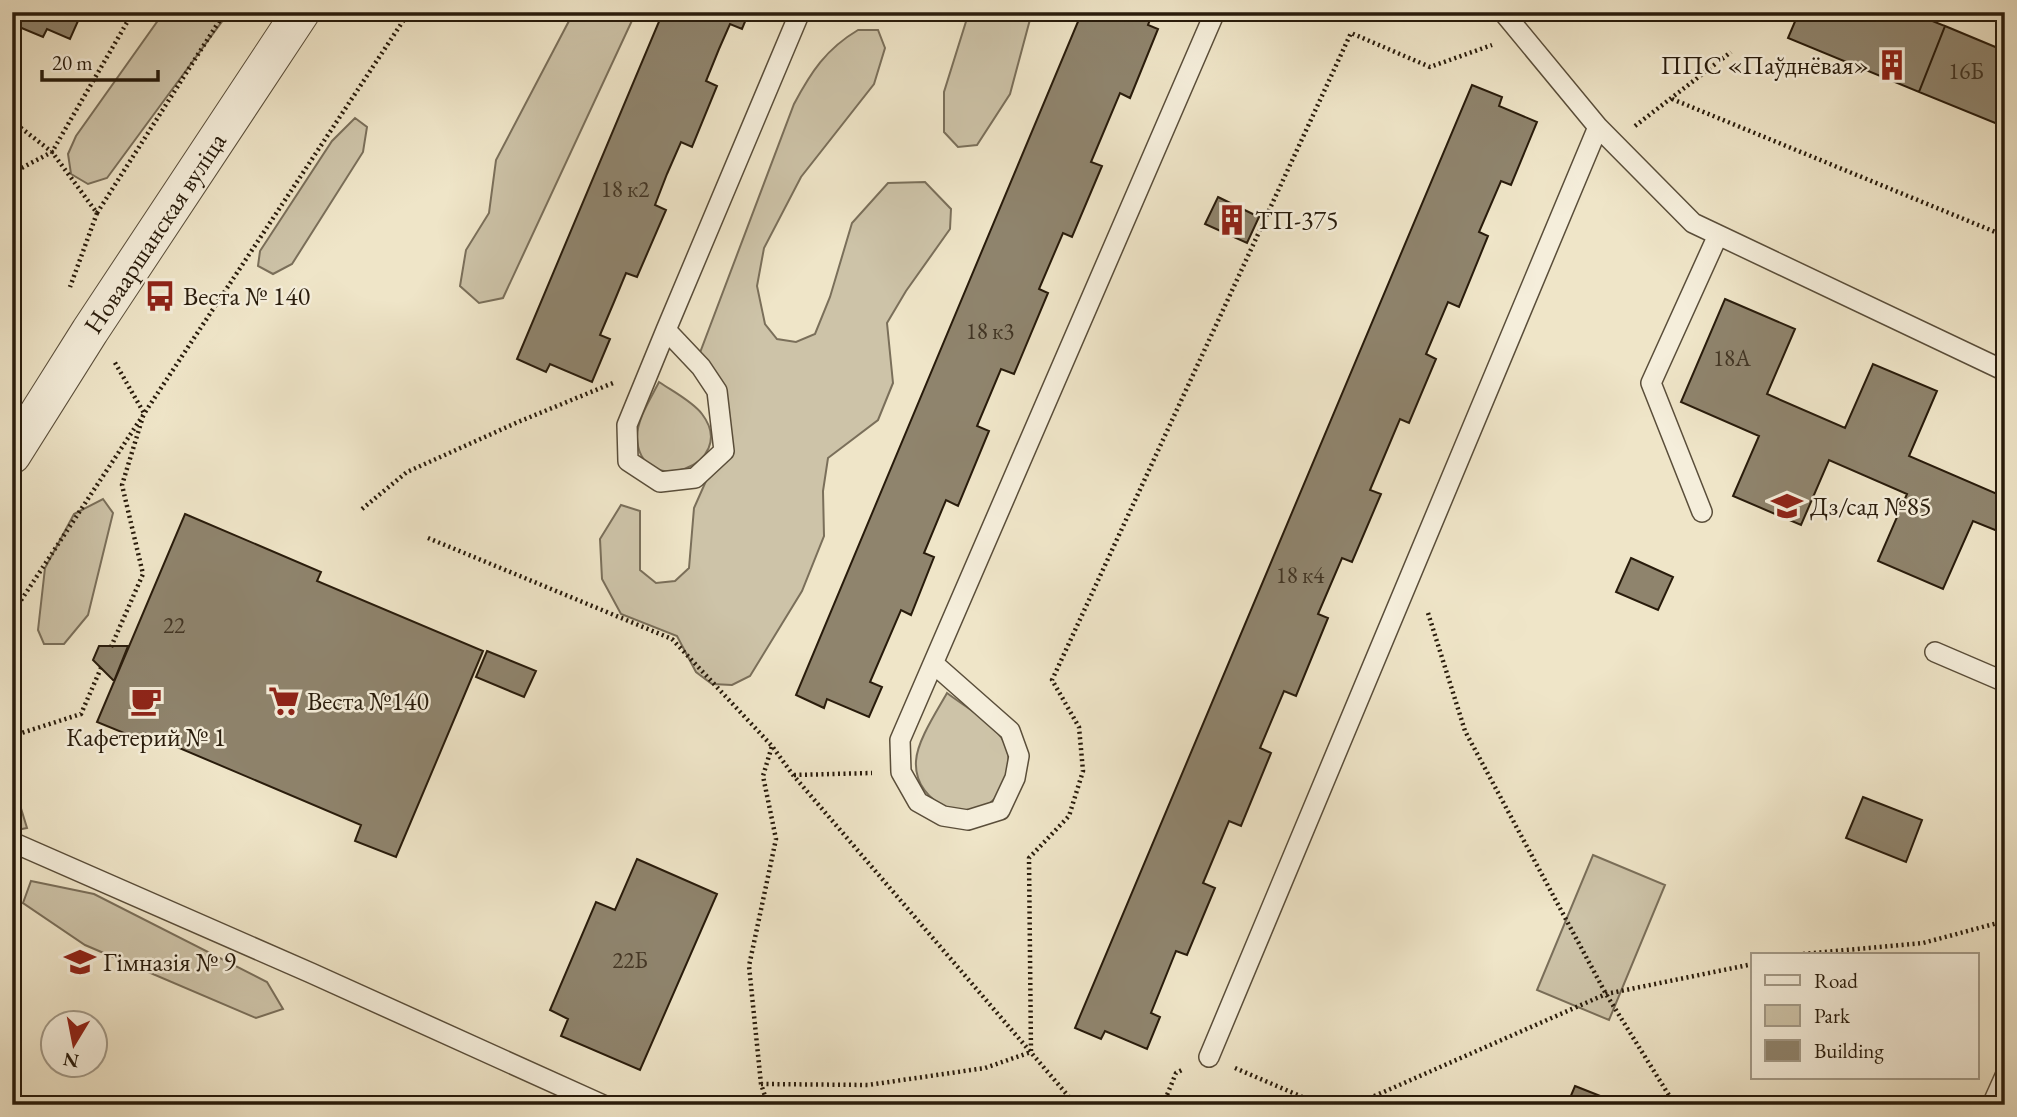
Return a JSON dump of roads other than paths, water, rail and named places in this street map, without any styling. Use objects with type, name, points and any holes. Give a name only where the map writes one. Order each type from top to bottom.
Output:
[{"type":"street","name":"Новааршанская вуліца","points":[[12,455],[97,320],[302,12]]},
{"type":"lane","points":[[666,330],[701,367],[717,391],[724,451],[695,478],[660,482],[628,461],[626,425],[666,330],[800,12]]},
{"type":"lane","points":[[934,664],[1010,731],[1019,755],[1015,778],[1000,810],[968,820],[943,816],[918,802],[901,772],[900,740],[1215,12]]},
{"type":"lane","points":[[1503,12],[1598,127],[1693,223],[2005,371]]},
{"type":"lane","points":[[1209,1057],[1598,127]]},
{"type":"lane","points":[[1702,512],[1651,383],[1718,235]]},
{"type":"lane","points":[[1935,652],[2005,682]]},
{"type":"lane","points":[[12,842],[603,1105]]},
{"type":"lane","points":[[1992,1105],[2005,1076]]},
{"type":"place","name":"ППС «Паўднёвая»","points":[[1892,65]]},
{"type":"place","name":"ТП-375","points":[[1232,220]]},
{"type":"place","name":"Веста № 140","points":[[160,296]]},
{"type":"place","name":"Дз/сад №85","points":[[1787,506]]},
{"type":"place","name":"Кафетерий № 1","points":[[146,701]]},
{"type":"place","name":"Веста №140","points":[[284,701]]},
{"type":"place","name":"Гімназія № 9","points":[[80,962]]}]
